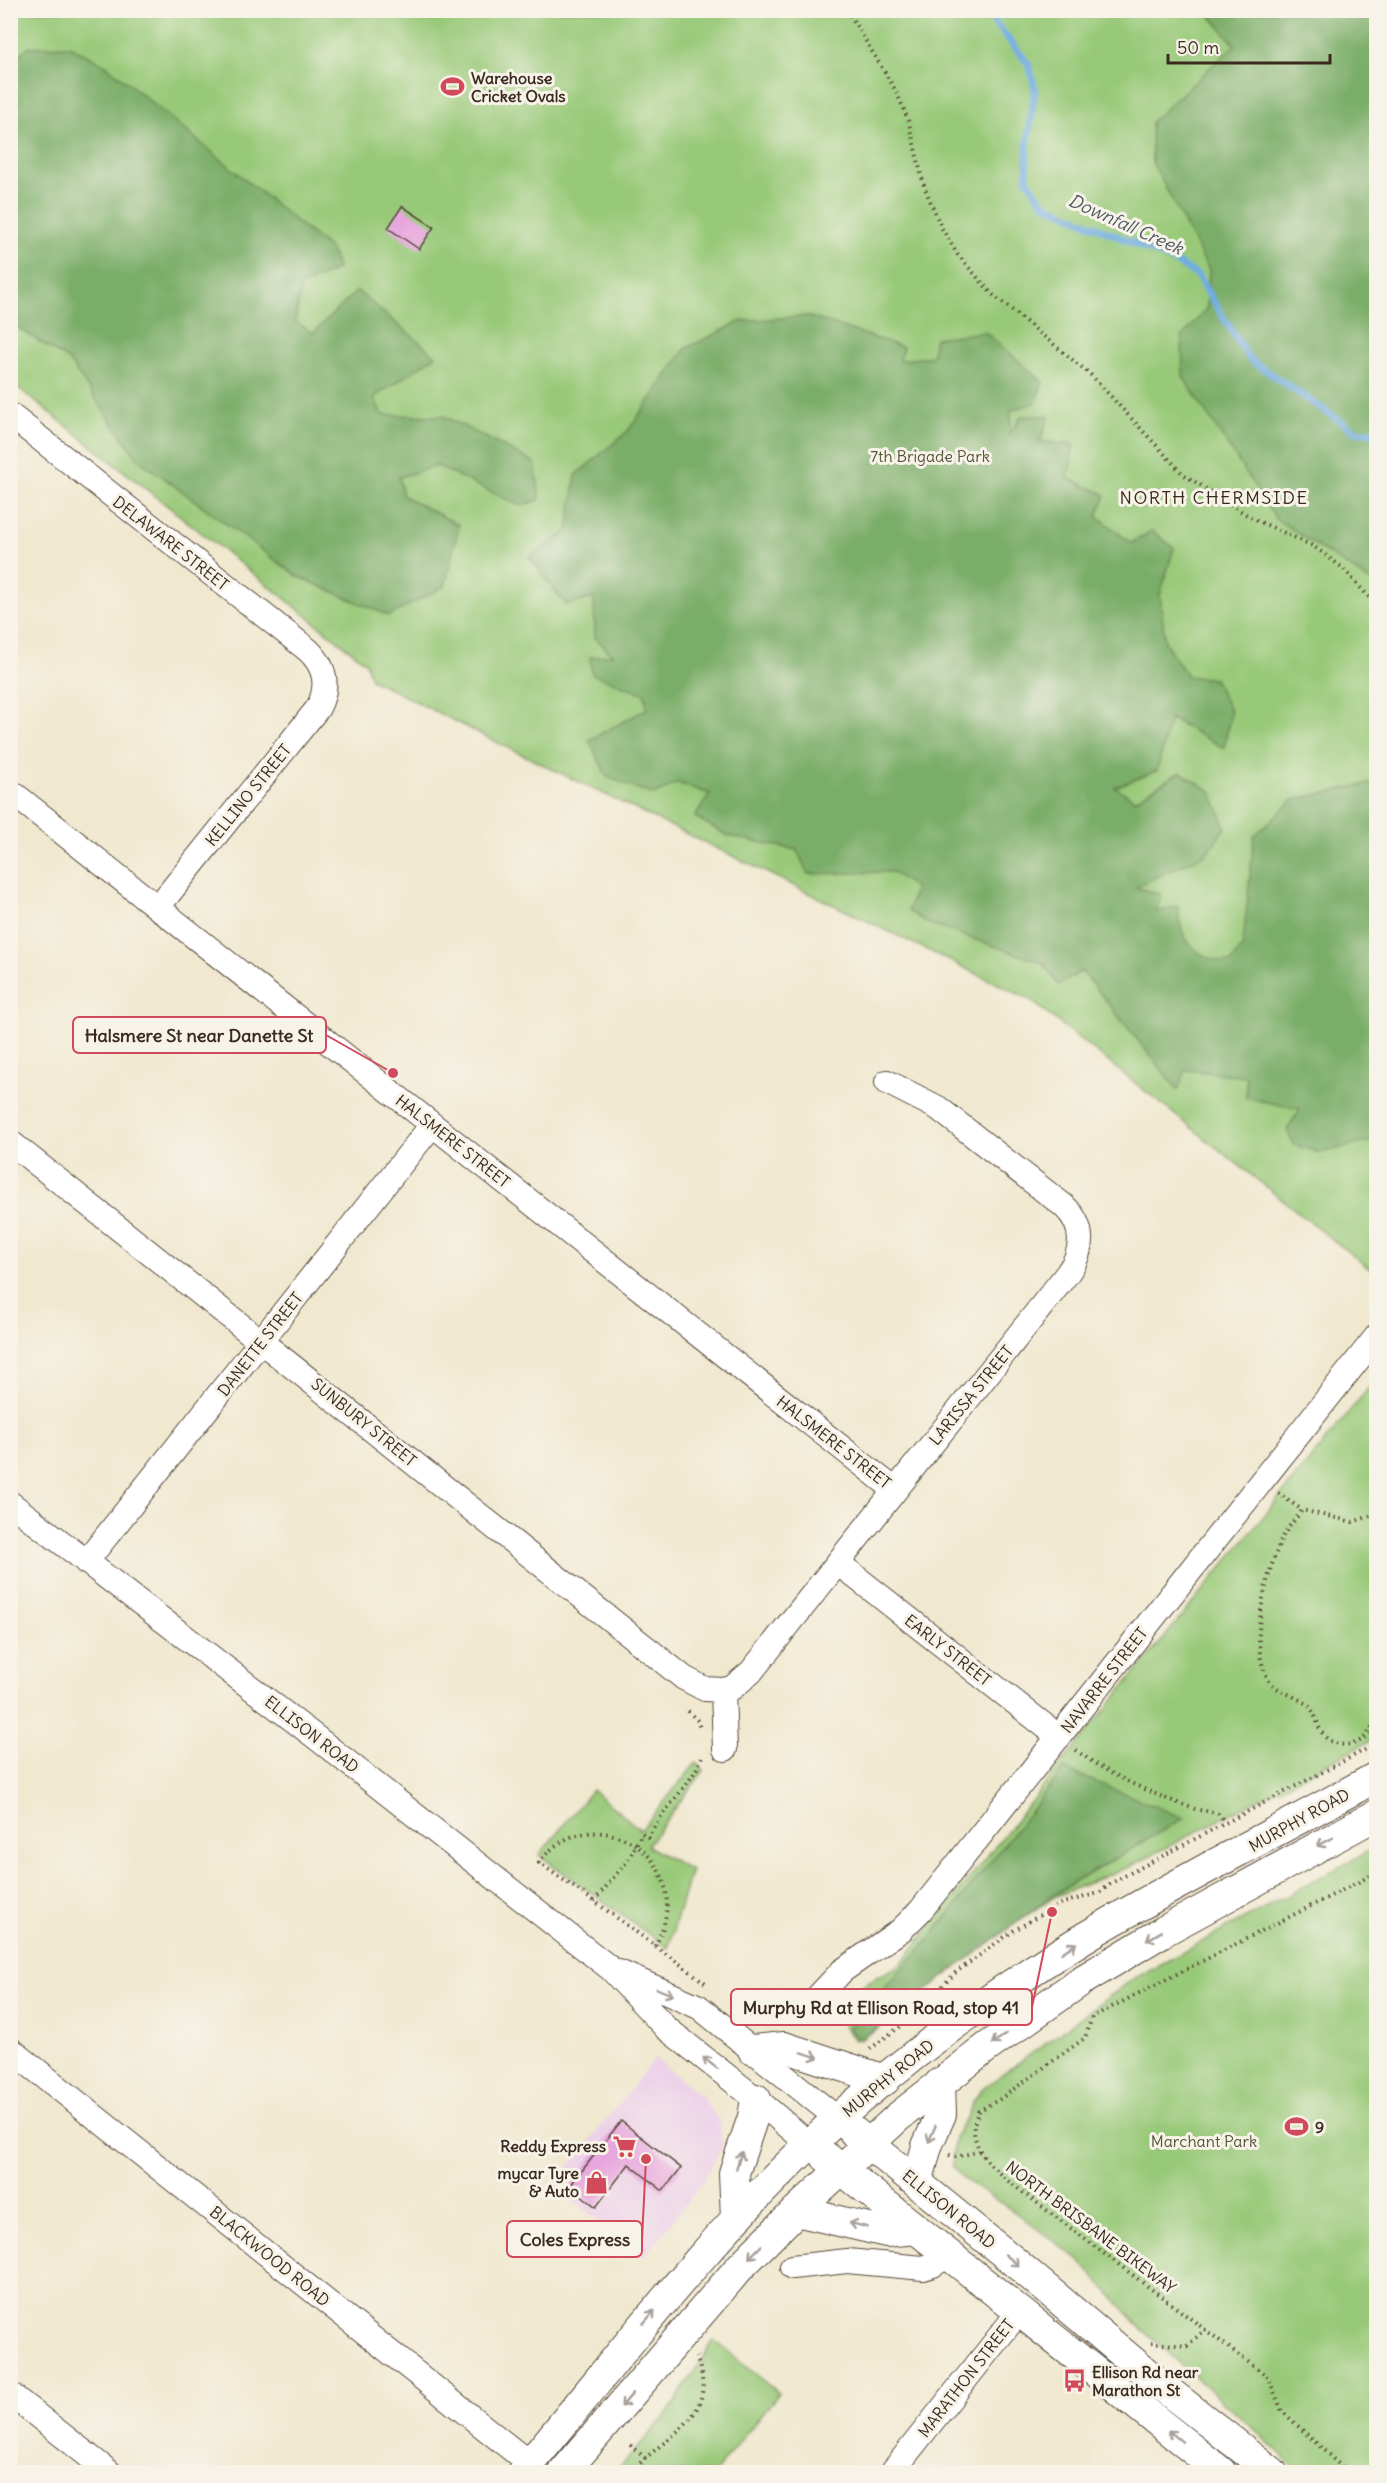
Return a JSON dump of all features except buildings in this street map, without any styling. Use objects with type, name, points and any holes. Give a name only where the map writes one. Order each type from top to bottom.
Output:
[{"type":"main road","name":"MURPHY ROAD","points":[[527,2468],[646,2320],[736,2218],[809,2144],[885,2080],[1000,1994],[1084,1938],[1377,1777]]},
{"type":"main road","name":"MURPHY ROAD","points":[[564,2472],[706,2304],[840,2169],[940,2083],[986,2048],[1096,1972],[1164,1931],[1377,1815]]},
{"type":"main road","points":[[753,2050],[784,2047],[885,2080]]},
{"type":"main road","points":[[917,2183],[927,2146],[940,2114],[940,2083]]},
{"type":"main road","points":[[736,2218],[734,2173],[753,2117],[756,2099]]},
{"type":"main road","name":"ELLISON ROAD","points":[[838,2119],[1108,2340],[1258,2468]]},
{"type":"main road","name":"ELLISON ROAD","points":[[809,2144],[1221,2472]]},
{"type":"main road","points":[[796,2211],[886,2232],[916,2229]]},
{"type":"street","name":"DELAWARE STREET","points":[[10,415],[308,650],[315,657],[325,676]]},
{"type":"street","name":"KELLINO STREET","points":[[158,907],[318,708],[323,697],[325,676]]},
{"type":"street","name":"HALSMERE STREET","points":[[10,791],[895,1491]]},
{"type":"street","name":"LARISSA STREET","points":[[723,1690],[732,1688],[751,1672],[1067,1274],[1077,1261],[1081,1248],[1078,1224],[1064,1206],[938,1108],[887,1082]]},
{"type":"street","name":"DANETTE STREET","points":[[86,1562],[432,1125]]},
{"type":"street","name":"SUNBURY STREET","points":[[10,1142],[684,1678],[705,1689],[723,1690]]},
{"type":"street","name":"NAVARRE STREET","points":[[812,2003],[842,1971],[901,1930],[921,1910],[1377,1337]]},
{"type":"street","name":"ELLISON ROAD","points":[[10,1503],[318,1739],[611,1969],[666,2028],[809,2144]]},
{"type":"street","name":"EARLY STREET","points":[[838,1563],[1059,1737]]},
{"type":"street","points":[[714,1746],[723,1690]]},
{"type":"street","name":"ELLISON ROAD","points":[[611,1969],[699,2007],[838,2119]]},
{"type":"street","name":"BLACKWOOD ROAD","points":[[10,2049],[527,2468]]},
{"type":"street","points":[[792,2266],[847,2261],[923,2268],[933,2265],[948,2255]]},
{"type":"street","name":"MARATHON STREET","points":[[891,2472],[1019,2312]]},
{"type":"street","points":[[11,2394],[109,2472]]},
{"type":"path","points":[[847,10],[896,91],[908,119],[924,186],[941,227],[958,255],[992,294],[1090,374],[1183,474],[1250,517],[1313,546],[1343,568],[1377,605]]},
{"type":"path","points":[[1274,1491],[1302,1510],[1353,1521],[1377,1514]]},
{"type":"path","points":[[1302,1510],[1284,1534],[1270,1572],[1260,1616],[1259,1641],[1264,1670],[1271,1685],[1311,1707],[1323,1734],[1331,1742],[1347,1745],[1364,1738],[1377,1719]]},
{"type":"path","points":[[688,1711],[698,1721],[701,1734]]},
{"type":"path","points":[[1059,1737],[1096,1765],[1183,1804],[1218,1814],[1225,1822]]},
{"type":"path","points":[[864,2053],[914,2016],[955,1973],[1013,1931],[1059,1904],[1099,1893],[1113,1882],[1377,1744]]},
{"type":"path","points":[[655,1946],[665,1924],[668,1902],[663,1878],[651,1858],[636,1844],[609,1834],[587,1834],[564,1841],[538,1863],[594,1901],[628,1860],[636,1844],[642,1833],[648,1837],[658,1819],[714,1746]]},
{"type":"path","name":"NORTH BRISBANE BIKEWAY","points":[[1347,2472],[1282,2411],[1268,2377],[1008,2181],[991,2165],[981,2151],[974,2130],[978,2111],[1084,2038],[1092,2018],[1377,1873]]},
{"type":"path","points":[[1108,2340],[1187,2346],[1206,2329]]},
{"type":"path","points":[[632,2472],[692,2418],[700,2402],[704,2385],[696,2357]]},
{"type":"path","points":[[631,2445],[645,2458]]},
{"type":"shaded area","points":[[655,2058],[700,2095],[720,2122],[722,2148],[699,2187],[644,2257],[554,2186]]},
{"type":"green space","name":"7th Brigade Park","points":[[10,11],[1376,11],[1376,1274],[1029,999],[494,741],[371,679],[366,663],[11,382]]},
{"type":"green space","points":[[1182,11],[1376,11],[1376,585],[1276,519],[1183,377],[1182,337],[1207,308],[1209,270],[1152,162],[1151,122],[1235,45],[1209,14]]},
{"type":"green space","points":[[69,46],[107,66],[331,250],[338,269],[302,285],[295,321],[313,333],[357,291],[436,356],[374,397],[382,415],[444,416],[535,463],[540,500],[520,506],[437,466],[399,477],[403,496],[459,525],[445,586],[389,616],[297,576],[138,459],[68,360],[17,327],[11,326],[11,61],[29,47]]},
{"type":"green space","points":[[807,316],[903,347],[899,361],[932,356],[935,338],[985,332],[1043,382],[1035,403],[1011,410],[1010,434],[1021,416],[1049,416],[1040,441],[1074,445],[1068,478],[1106,495],[1097,516],[1131,543],[1152,531],[1174,548],[1160,595],[1165,642],[1187,676],[1214,679],[1231,712],[1224,748],[1170,718],[1157,771],[1115,787],[1135,800],[1180,772],[1211,791],[1226,828],[1206,854],[1135,887],[1161,895],[1156,912],[1178,906],[1179,919],[1186,939],[1199,953],[1231,963],[1243,945],[1254,836],[1293,800],[1376,782],[1376,1140],[1320,1153],[1294,1145],[1287,1130],[1300,1109],[1246,1098],[1246,1076],[1186,1070],[1178,1090],[1082,971],[1058,985],[1043,963],[929,924],[908,911],[915,888],[892,872],[808,874],[797,850],[728,836],[695,817],[710,794],[677,783],[654,795],[607,777],[589,740],[647,709],[645,694],[592,674],[590,657],[612,655],[595,637],[594,598],[566,605],[529,557],[568,531],[576,475],[628,431],[686,348],[742,321]]},
{"type":"green space","points":[[1376,1379],[1376,1738],[1131,1866],[1056,1896],[957,1961],[875,2031],[855,2040],[841,2022],[862,1985],[900,1965],[1082,1738]]},
{"type":"green space","points":[[696,1763],[704,1770],[647,1846],[691,1870],[668,1948],[539,1855],[592,1790],[641,1830]]},
{"type":"green space","points":[[1064,1769],[1184,1818],[1053,1895],[860,2040],[848,2028],[930,1938]]},
{"type":"green space","name":"Marchant Park","points":[[1376,1847],[1376,2472],[1301,2472],[1142,2329],[1078,2259],[1009,2208],[964,2179],[952,2167],[955,2136],[982,2089],[1132,1980]]},
{"type":"green space","points":[[714,2340],[779,2393],[715,2472],[616,2472],[669,2412]]},
{"type":"waterway","name":"Downfall Creek","points":[[985,10],[1029,65],[1035,89],[1027,147],[1027,179],[1044,204],[1172,260],[1197,275],[1250,360],[1355,431],[1376,433]]},
{"type":"place","name":"Warehouse Cricket Ovals","points":[[453,87]]},
{"type":"place","name":"Halsmere St near Danette St","points":[[393,1073]]},
{"type":"place","name":"Murphy Rd at Ellison Road, stop 41","points":[[1052,1912]]},
{"type":"place","name":"9","points":[[1297,2127]]},
{"type":"place","name":"Reddy Express","points":[[624,2146]]},
{"type":"place","name":"Coles Express","points":[[646,2159]]},
{"type":"place","name":"mycar Tyre & Auto","points":[[597,2182]]},
{"type":"place","name":"Ellison Rd near Marathon St","points":[[1074,2381]]},
{"type":"district","name":"NORTH CHERMSIDE","points":[[1214,497]]}]
